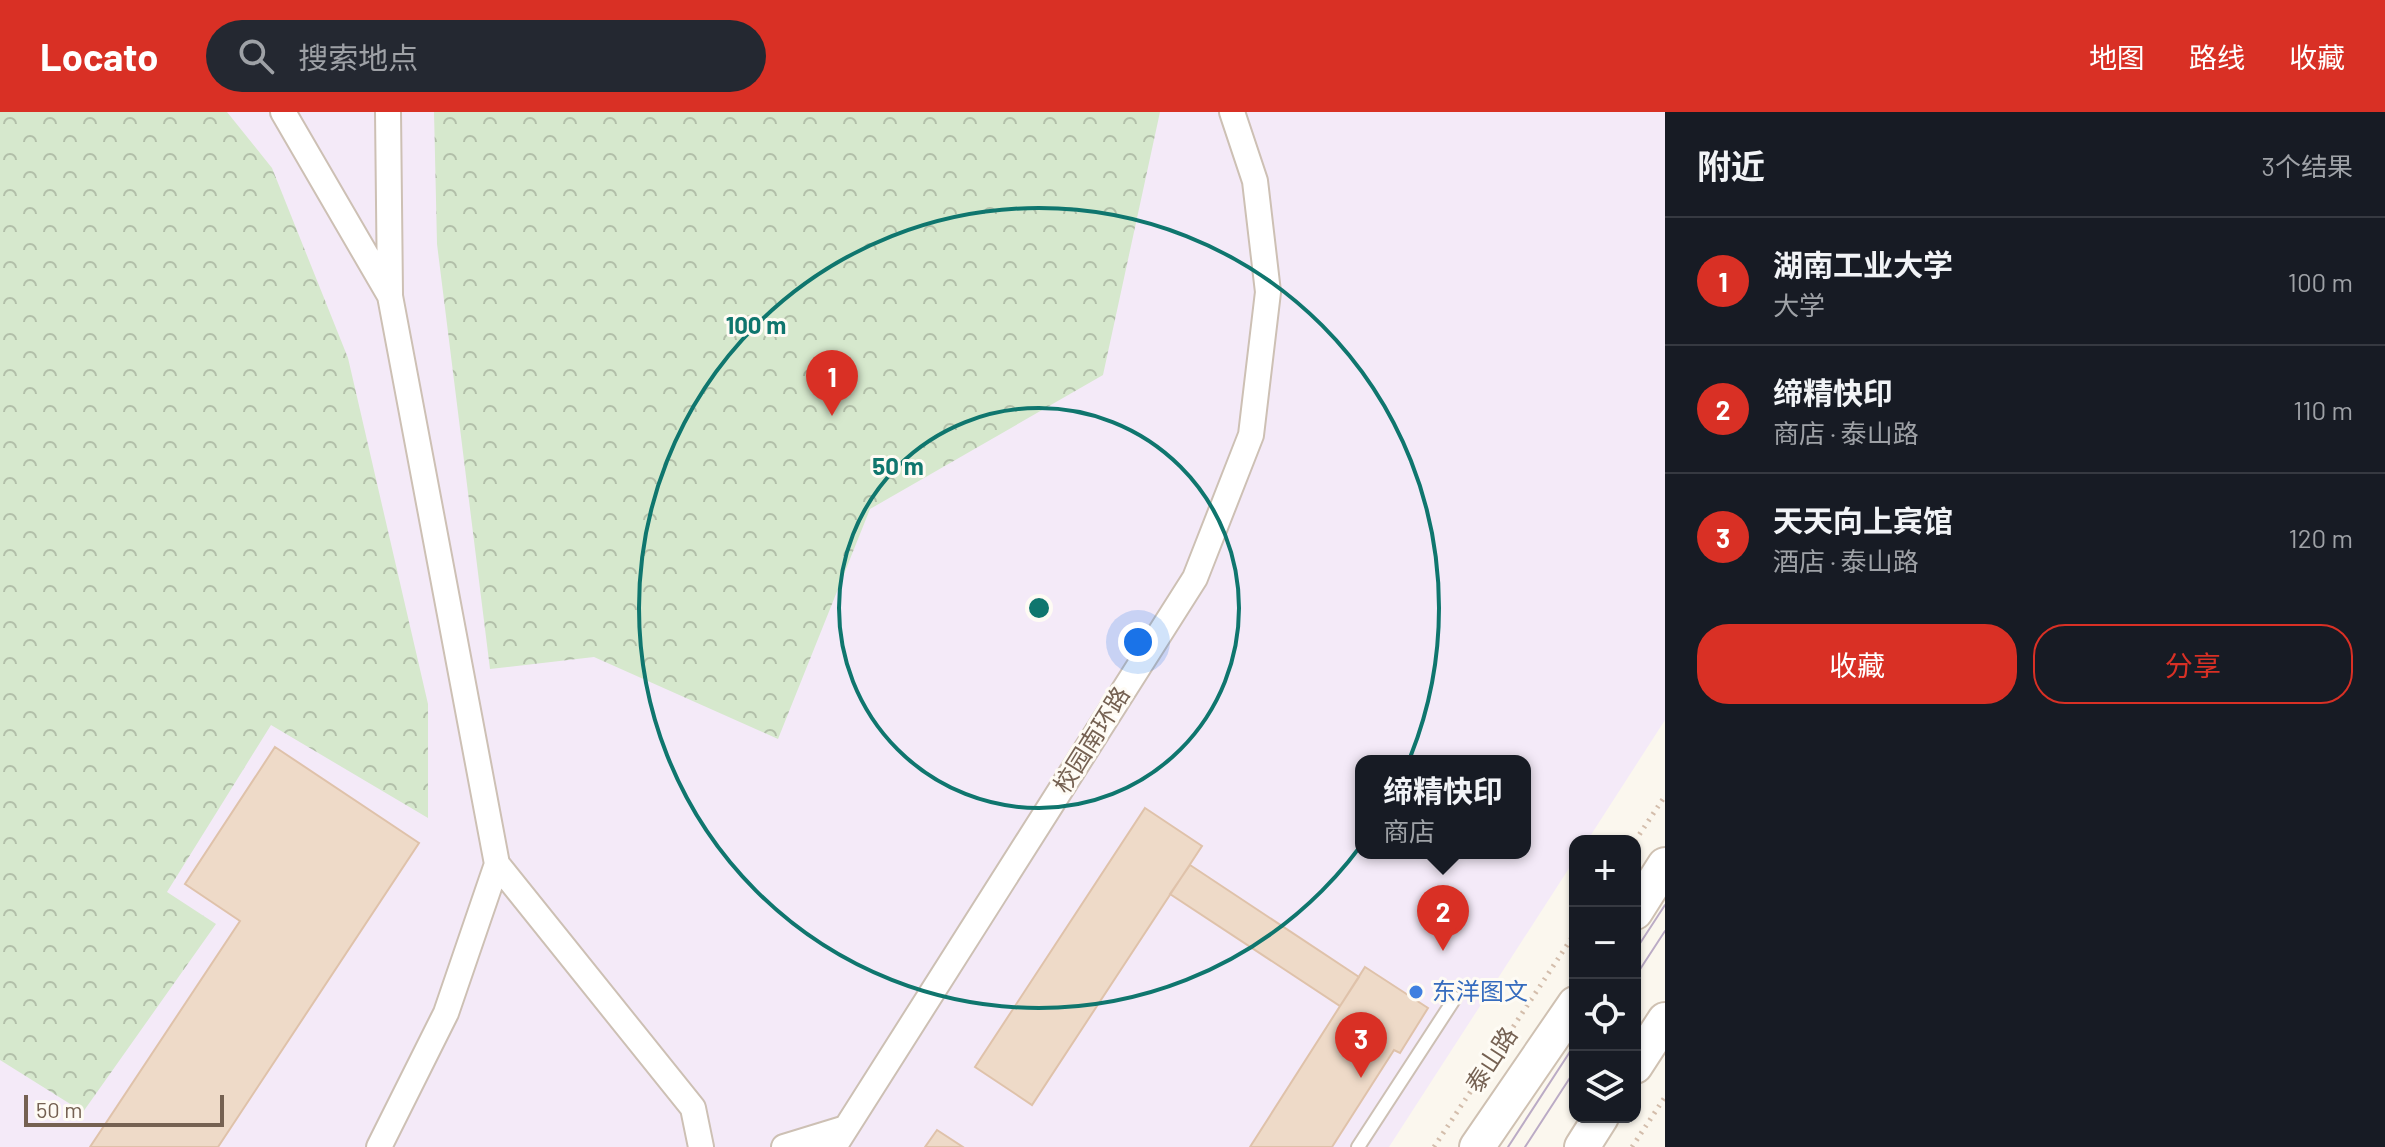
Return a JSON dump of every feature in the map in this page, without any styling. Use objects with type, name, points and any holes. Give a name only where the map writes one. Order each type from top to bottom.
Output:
[{"type":"main road","points":[[1638,907],[1665,865]]},
{"type":"main road","name":"泰山路","points":[[1477,1147],[1569,1013]]},
{"type":"main road","points":[[1641,1057],[1665,1020]]},
{"type":"main road","points":[[1582,1147],[1597,1123]]},
{"type":"street","points":[[283,112],[390,296]]},
{"type":"street","points":[[388,112],[390,296],[497,864],[693,1108],[701,1147]]},
{"type":"street","name":"校园南环路","points":[[840,1137],[1195,578],[1251,435],[1268,292],[1255,181],[1232,112]]},
{"type":"street","points":[[379,1147],[446,1013],[497,864]]},
{"type":"street","points":[[784,1147],[840,1137]]},
{"type":"lane","points":[[1358,1147],[1455,998]]},
{"type":"path","points":[[1639,835],[1665,796]]},
{"type":"path","name":"泰山路","points":[[1434,1147],[1569,942]]},
{"type":"path","points":[[1632,1147],[1665,1097]]},
{"type":"shaded area","points":[[0,112],[1665,112],[1665,720],[1591,835],[1569,835],[1569,868],[1389,1147],[0,1147]]},
{"type":"green space","points":[[0,112],[227,112],[272,168],[348,358],[428,704],[428,818],[271,725],[167,892],[216,924],[83,1112],[0,1060]]},
{"type":"green space","points":[[434,112],[1160,112],[1103,375],[870,509],[778,739],[594,657],[490,669],[437,244]]},
{"type":"building","points":[[275,747],[419,843],[218,1147],[90,1147],[240,921],[185,884]]},
{"type":"building","points":[[1145,808],[1202,846],[1032,1105],[975,1067]]},
{"type":"building","points":[[1190,865],[1359,977],[1340,1006],[1170,894]]},
{"type":"building","points":[[1365,967],[1428,1008],[1400,1053],[1394,1050],[1332,1147],[1250,1147]]},
{"type":"building","points":[[937,1130],[963,1147],[925,1147]]},
{"type":"tram line","points":[[1641,942],[1665,905]]},
{"type":"tram line","points":[[1641,968],[1665,931]]},
{"type":"tram line","points":[[1508,1147],[1570,1051]]},
{"type":"tram line","points":[[1525,1147],[1569,1079]]},
{"type":"place","name":"湖南工业大学","points":[[832,416]]},
{"type":"place","name":"缔精快印","points":[[1443,951]]},
{"type":"place","name":"东洋图文","points":[[1416,992]]},
{"type":"place","name":"天天向上宾馆","points":[[1361,1078]]}]
